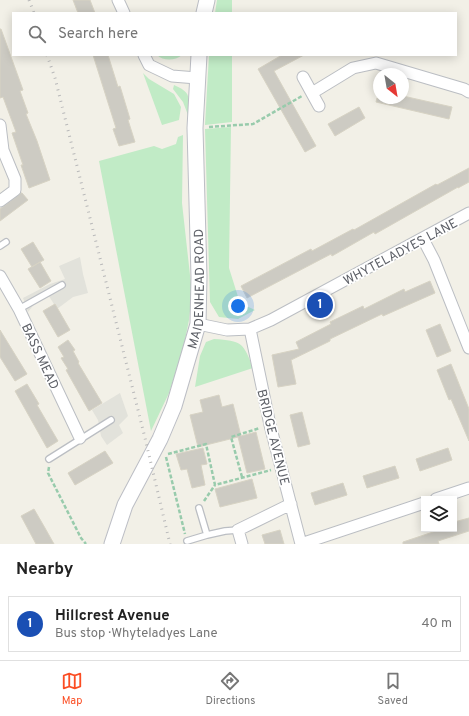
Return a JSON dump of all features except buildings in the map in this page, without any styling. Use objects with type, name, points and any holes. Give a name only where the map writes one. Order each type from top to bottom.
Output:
[{"type":"main road","points":[[204,12],[207,0]]},
{"type":"main road","name":"MAIDENHEAD ROAD","points":[[112,544],[125,505],[160,438],[174,406],[198,324],[199,277],[195,128],[199,56]]},
{"type":"street","points":[[118,0],[124,12]]},
{"type":"street","points":[[144,56],[149,65],[172,76],[197,78]]},
{"type":"street","points":[[312,92],[354,68],[376,63],[464,89],[469,92]]},
{"type":"street","points":[[303,77],[319,106]]},
{"type":"street","points":[[0,125],[3,150],[15,179],[14,190],[0,201]]},
{"type":"street","name":"WHYTELADYES LANE","points":[[198,324],[227,330],[250,329],[272,320],[469,213]]},
{"type":"street","points":[[423,239],[434,260],[469,348]]},
{"type":"street","name":"BASS MEAD","points":[[0,276],[19,309],[80,438]]},
{"type":"street","name":"BRIDGE AVENUE","points":[[250,329],[270,425],[301,544]]},
{"type":"street","points":[[445,496],[469,488]]},
{"type":"street","points":[[242,544],[238,530],[291,504]]},
{"type":"street","points":[[301,544],[421,504]]},
{"type":"lane","points":[[0,246],[6,242]]},
{"type":"lane","points":[[19,309],[62,285]]},
{"type":"lane","points":[[49,459],[80,438],[111,420]]},
{"type":"lane","points":[[199,508],[207,535]]},
{"type":"lane","points":[[187,541],[225,530],[238,530]]},
{"type":"path","points":[[195,128],[253,124],[312,92]]},
{"type":"path","points":[[242,477],[231,437],[270,425]]},
{"type":"path","points":[[187,541],[165,455],[206,444],[215,485]]},
{"type":"path","points":[[49,459],[48,472],[81,538],[86,544]]},
{"type":"path","points":[[199,508],[215,485],[281,467]]},
{"type":"shaded area","points":[[80,257],[88,293],[73,297],[57,309],[47,293],[39,298],[28,312],[23,298],[50,284],[65,279],[59,266]]},
{"type":"shaded area","points":[[120,393],[128,416],[119,425],[123,433],[107,445],[101,436],[98,420],[92,410]]},
{"type":"green space","points":[[217,0],[232,0],[232,12],[215,12]]},
{"type":"green space","points":[[158,56],[180,56],[169,60]]},
{"type":"green space","points":[[209,56],[232,56],[232,122],[205,125]]},
{"type":"green space","points":[[143,73],[149,79],[174,94],[181,107],[179,120],[162,125]]},
{"type":"green space","points":[[174,85],[187,93],[189,100],[188,115],[183,102],[173,89]]},
{"type":"green space","points":[[231,127],[229,268],[240,303],[255,310],[238,319],[219,317],[210,302],[205,129]]},
{"type":"green space","points":[[183,135],[182,203],[192,293],[189,320],[183,350],[169,393],[151,431],[99,161],[154,146],[162,149],[176,144],[178,137]]},
{"type":"green space","points":[[214,339],[236,342],[240,344],[247,353],[253,368],[195,387],[200,356],[206,342]]},
{"type":"railway","points":[[29,0],[34,12]]},
{"type":"railway","points":[[47,56],[55,78],[170,544]]},
{"type":"place","name":"Hillcrest Avenue","points":[[320,305]]}]
